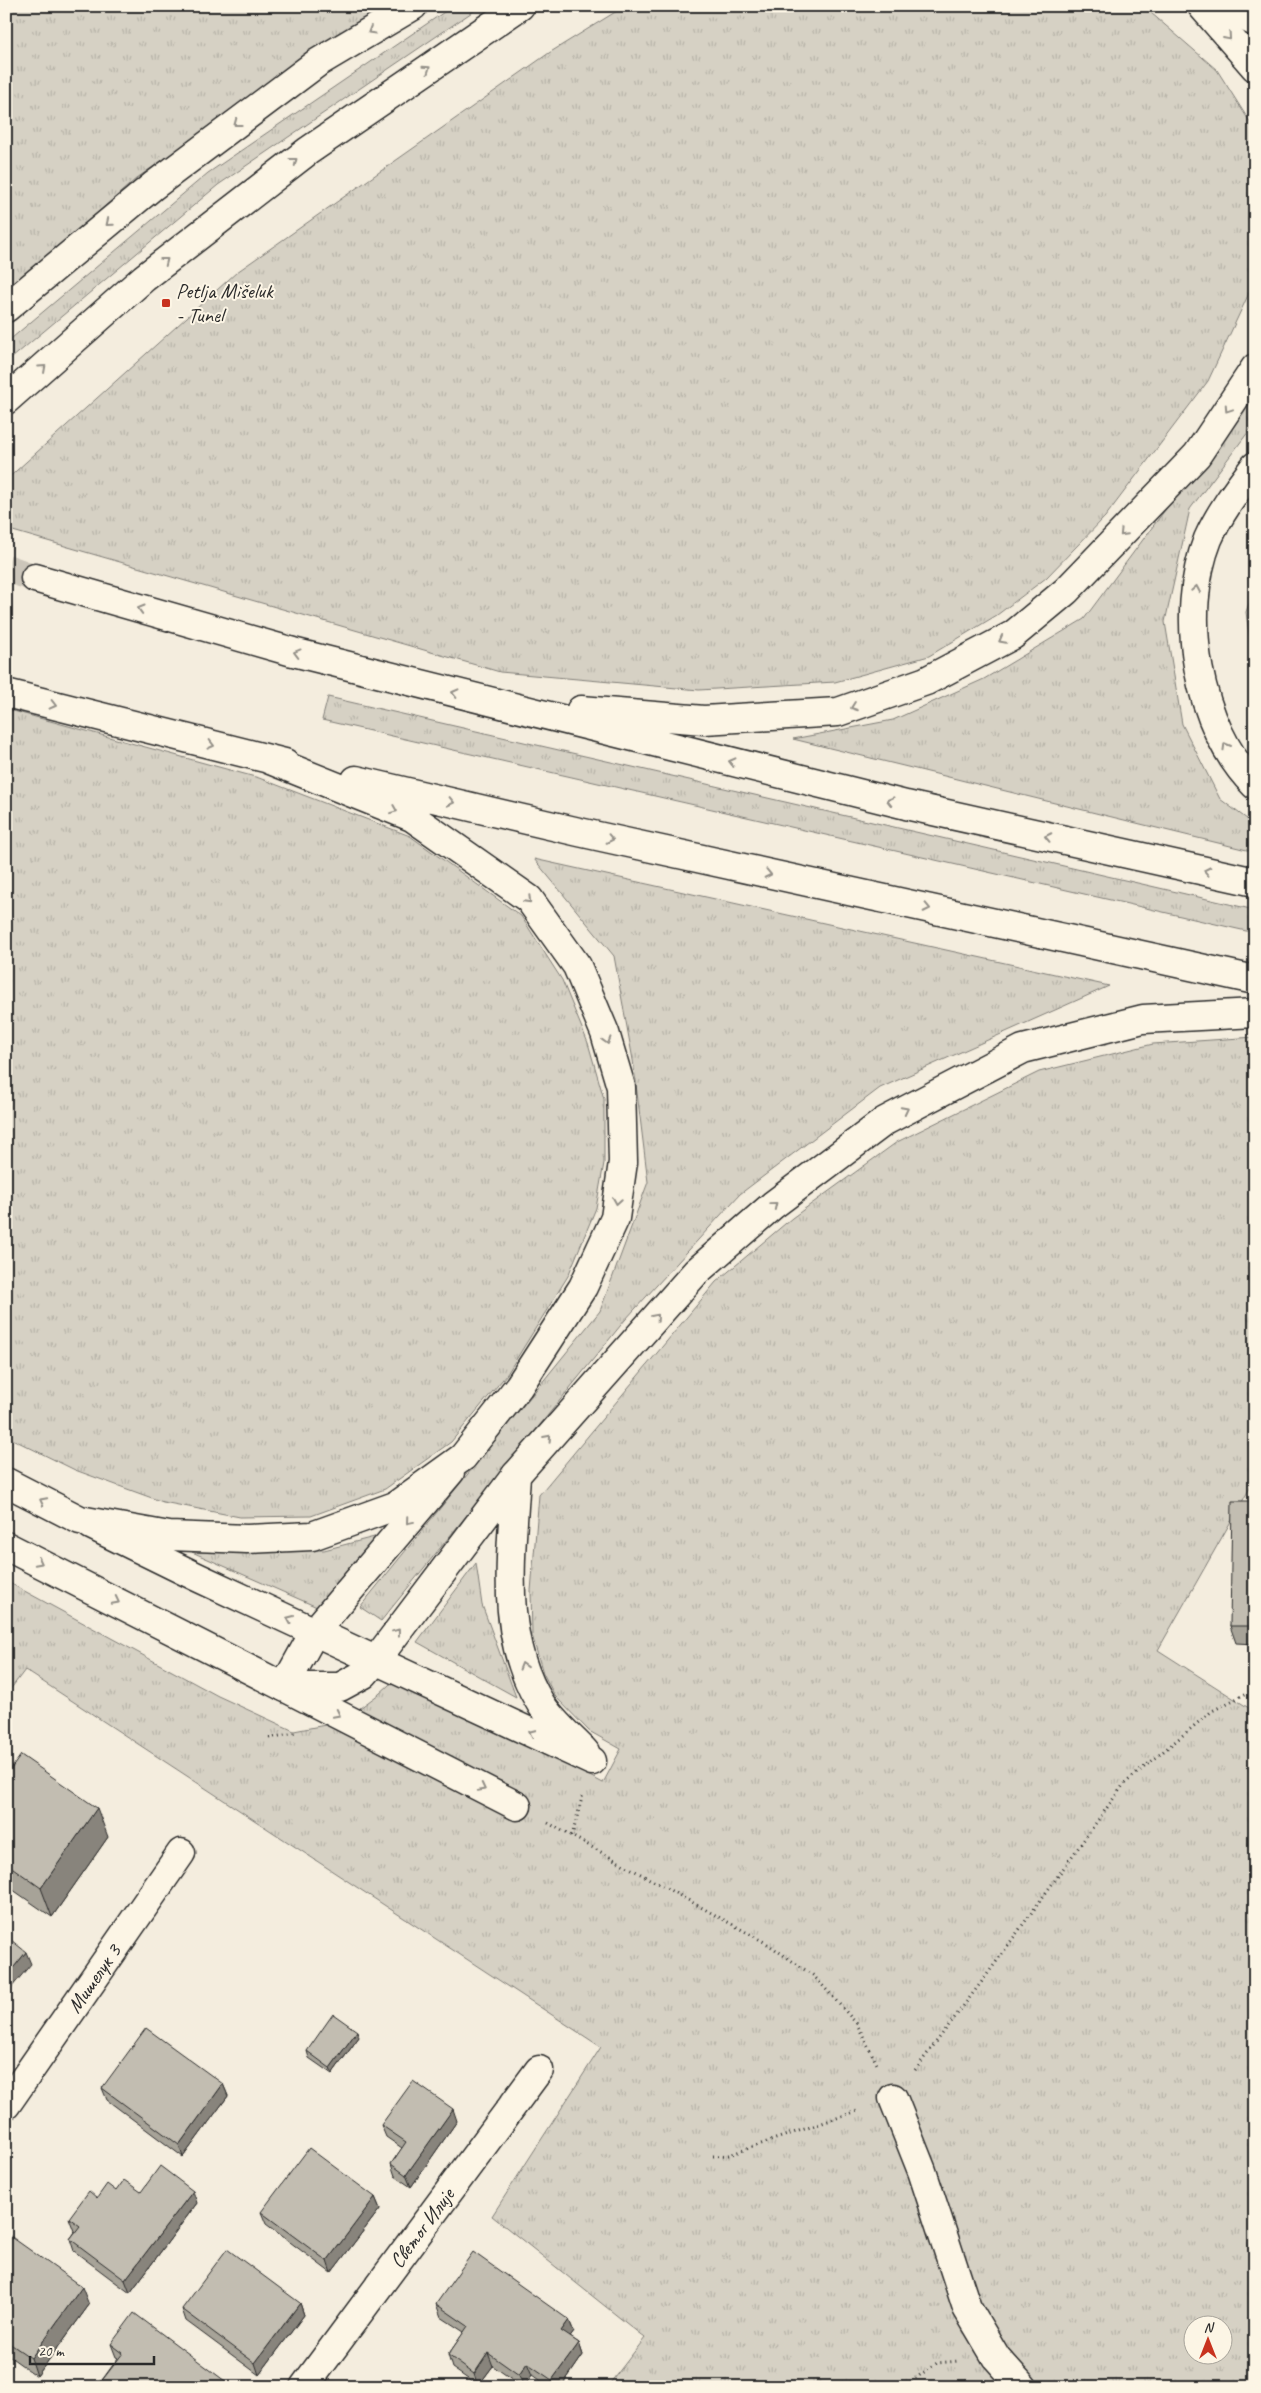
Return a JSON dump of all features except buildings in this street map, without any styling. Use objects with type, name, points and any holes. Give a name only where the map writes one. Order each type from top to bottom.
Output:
[{"type":"main road","points":[[6,308],[153,186],[317,63],[413,6]]},
{"type":"main road","points":[[6,400],[144,278],[308,151],[520,6]]},
{"type":"main road","points":[[1202,6],[1255,67]]},
{"type":"main road","points":[[1222,6],[1255,22]]},
{"type":"main road","points":[[502,704],[704,720],[838,712],[926,681],[1013,635],[1066,591],[1197,455],[1255,368]]},
{"type":"main road","points":[[1255,466],[1220,513],[1208,541],[1194,597],[1194,631],[1198,666],[1209,708],[1225,745],[1255,785]]},
{"type":"main road","points":[[35,578],[293,652],[906,805],[1255,882]]},
{"type":"main road","points":[[6,693],[268,759],[579,832],[1255,980]]},
{"type":"main road","points":[[268,759],[412,817],[529,899],[577,966],[605,1032],[621,1087],[623,1162],[614,1218],[583,1287],[519,1386],[463,1457],[315,1631],[284,1687]]},
{"type":"main road","points":[[284,1687],[340,1687],[364,1674],[516,1475],[696,1272],[773,1205],[884,1121],[1023,1049],[1143,1020],[1255,1013]]},
{"type":"main road","points":[[80,1520],[169,1536],[247,1539],[312,1536],[395,1506],[463,1457]]},
{"type":"main road","points":[[6,1482],[197,1577],[592,1761],[542,1707],[526,1678],[516,1644],[510,1591],[516,1475]]},
{"type":"main road","points":[[6,1546],[517,1806]]},
{"type":"main road","name":"Мишелук 3","points":[[6,2105],[181,1853]]},
{"type":"main road","name":"Светог Илије","points":[[304,2387],[539,2070]]},
{"type":"main road","points":[[893,2098],[922,2171],[967,2308],[996,2356],[1022,2387]]},
{"type":"path","points":[[713,2156],[729,2155],[893,2098],[986,1976],[1124,1784],[1212,1711],[1255,1689]]},
{"type":"path","points":[[517,1806],[766,1943],[814,1976],[857,2024],[893,2098]]},
{"type":"path","points":[[903,2387],[937,2363],[996,2356]]},
{"type":"green space","points":[[6,6],[389,6],[319,51],[137,178],[6,293]]},
{"type":"green space","points":[[453,6],[481,6],[218,185],[6,363],[6,343],[208,173]]},
{"type":"green space","points":[[625,6],[1143,6],[1217,70],[1255,130],[1255,273],[1251,289],[1208,381],[1105,517],[1046,578],[997,615],[929,656],[835,682],[699,690],[500,672],[6,529],[6,480],[237,272],[549,53]]},
{"type":"green space","points":[[1255,389],[1255,423],[1190,509],[1165,622],[1182,724],[1220,799],[1255,825],[1255,852],[793,739],[893,720],[984,679],[1084,619]]},
{"type":"green space","points":[[1255,587],[1255,677],[1246,612]]},
{"type":"green space","points":[[328,697],[1255,910],[1255,933],[322,720]]},
{"type":"green space","points":[[6,709],[259,778],[410,836],[521,916],[562,980],[588,1043],[604,1099],[604,1163],[596,1208],[568,1276],[507,1374],[451,1442],[385,1489],[311,1516],[240,1517],[163,1502],[75,1470],[6,1436]]},
{"type":"green space","points":[[534,859],[1109,986],[880,1088],[740,1194],[625,1320],[381,1621],[360,1607],[600,1311],[648,1182],[633,1060],[614,956]]},
{"type":"green space","points":[[1255,1037],[1255,1479],[1158,1650],[1255,1712],[1255,2387],[607,2387],[645,2338],[492,2216],[601,2047],[25,1670],[6,1695],[6,1581],[218,1696],[294,1731],[341,1722],[379,1694],[399,1676],[603,1783],[621,1749],[589,1731],[555,1696],[543,1673],[532,1635],[531,1591],[539,1495],[716,1282],[792,1218],[897,1142],[1039,1072],[1153,1044]]},
{"type":"green space","points":[[382,1535],[317,1607],[192,1552],[324,1550]]},
{"type":"green space","points":[[476,1563],[482,1605],[516,1697],[417,1642]]},
{"type":"tunnel","points":[[6,568],[35,578]]},
{"type":"place","name":"Petlja Mišeluk - Tunel","points":[[166,303]]}]
